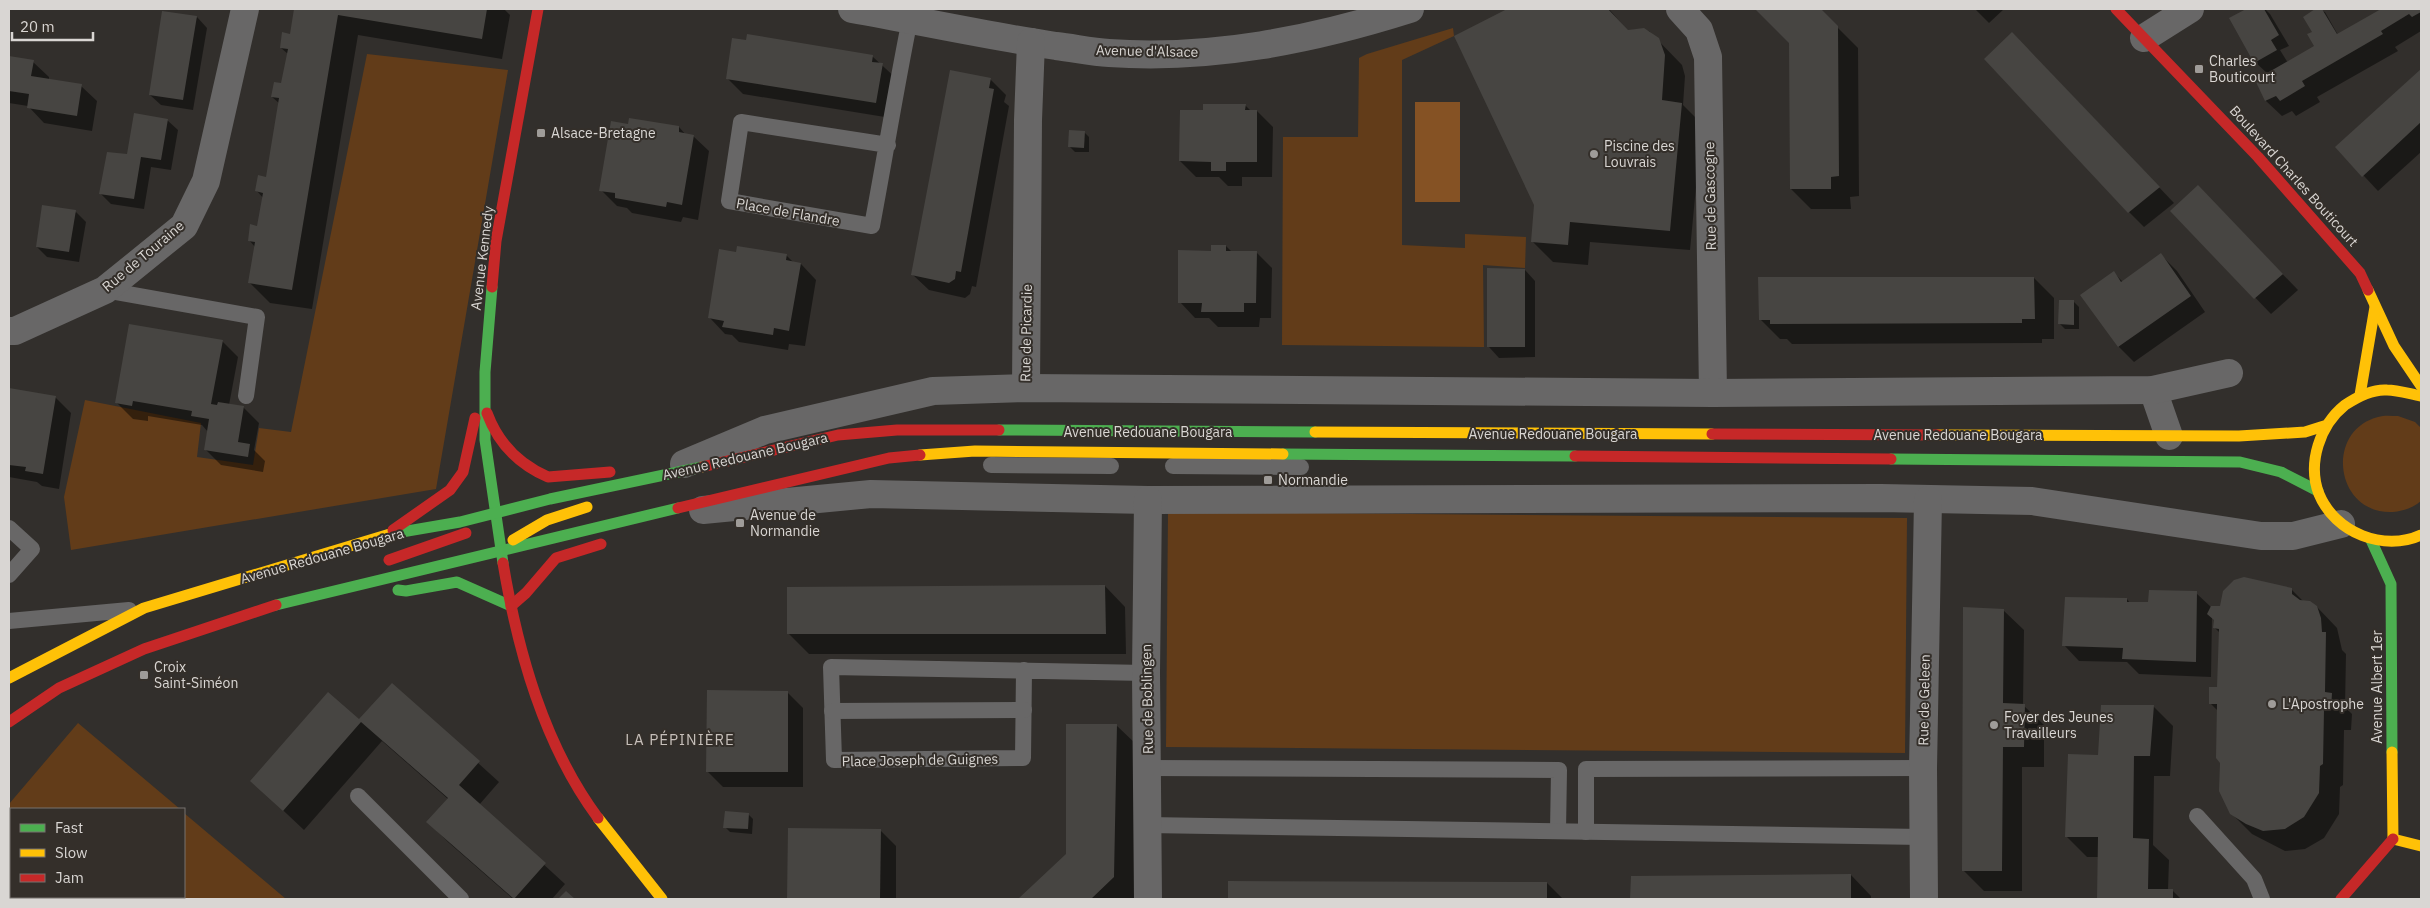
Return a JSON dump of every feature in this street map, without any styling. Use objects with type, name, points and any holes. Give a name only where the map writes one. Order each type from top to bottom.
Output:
[{"type":"main road","name":"Avenue Kennedy","points":[[538,9],[496,241],[485,372],[485,440],[494,513],[511,606],[538,703],[576,788],[662,899]]},
{"type":"main road","name":"Boulevard Charles Bouticourt","points":[[2116,9],[2258,157],[2360,273],[2394,346],[2421,386]]},
{"type":"main road","points":[[2360,395],[2375,307]]},
{"type":"main road","points":[[386,535],[450,490],[463,472],[485,372]]},
{"type":"main road","points":[[2421,396],[2408,390],[2383,389],[2360,395],[2346,403],[2324,426],[2314,458],[2314,475],[2318,491],[2327,509],[2341,524],[2355,534],[2371,540],[2393,542],[2421,535]]},
{"type":"main road","points":[[486,411],[498,439],[527,466],[539,474],[548,477],[604,471],[657,492],[637,529]]},
{"type":"main road","points":[[2142,436],[2275,436],[2305,432],[2324,426]]},
{"type":"main road","name":"Avenue Redouane Bougara","points":[[9,722],[59,688],[144,649],[282,603],[454,561],[501,552],[657,492],[722,463],[838,436],[898,430],[966,431]]},
{"type":"main road","name":"Avenue Redouane Bougara","points":[[9,678],[144,608],[386,535],[460,522],[494,513],[657,492],[889,458]]},
{"type":"main road","name":"Avenue Redouane Bougara","points":[[1884,459],[2240,462],[2271,467],[2297,478],[2318,491]]},
{"type":"main road","points":[[501,552],[516,538],[547,520],[601,504]]},
{"type":"main road","points":[[381,563],[464,534],[494,513]]},
{"type":"main road","name":"Avenue Albert 1er","points":[[2371,540],[2391,584],[2393,839]]},
{"type":"main road","points":[[355,586],[406,591],[457,582],[511,606],[526,594],[556,558],[611,541]]},
{"type":"main road","points":[[355,586],[366,573]]},
{"type":"main road","points":[[2341,899],[2393,839],[2421,846]]},
{"type":"street","name":"Rue de Touraine","points":[[9,331],[15,332],[106,290],[184,226],[206,180],[245,9]]},
{"type":"street","name":"Avenue d'Alsace","points":[[852,9],[1031,42],[1108,53],[1172,53],[1234,50],[1320,36],[1410,9]]},
{"type":"street","name":"Rue de Gascogne","points":[[1680,9],[1698,30],[1708,57],[1713,393]]},
{"type":"street","points":[[2144,38],[2190,9]]},
{"type":"street","name":"Rue de Picardie","points":[[657,492],[765,430],[933,392],[1026,388],[1028,120],[1031,42]]},
{"type":"street","points":[[1026,388],[1713,393],[2153,390],[2229,373]]},
{"type":"street","points":[[2153,390],[2169,436]]},
{"type":"street","name":"Avenue Redouane Bougara","points":[[657,492],[728,509],[871,494],[1148,500],[1881,498],[2032,501],[2261,536],[2293,536],[2341,524]]},
{"type":"street","name":"Rue de Boblingen","points":[[1148,500],[1146,673],[1148,899]]},
{"type":"street","name":"Rue de Geleen","points":[[1924,899],[1923,768],[1928,500]]},
{"type":"lane","name":"Place de Flandre","points":[[888,145],[741,122],[729,201],[872,226],[888,145],[889,122],[910,19]]},
{"type":"lane","points":[[106,290],[257,317],[246,396]]},
{"type":"lane","points":[[966,431],[989,419],[1198,422],[2086,425],[2142,436]]},
{"type":"lane","points":[[889,458],[1037,466],[1828,468],[1884,459]]},
{"type":"lane","points":[[9,528],[32,549],[9,575]]},
{"type":"lane","points":[[9,621],[144,608]]},
{"type":"lane","name":"Place Joseph de Guignes","points":[[1024,670],[1023,758],[834,760],[832,667],[1024,670],[1146,673]]},
{"type":"lane","points":[[832,711],[1024,710]]},
{"type":"lane","points":[[1148,768],[1560,770],[1558,831]]},
{"type":"lane","points":[[1586,832],[1586,769],[1923,768]]},
{"type":"lane","points":[[358,796],[461,899]]},
{"type":"lane","points":[[2197,816],[2254,880],[2262,899]]},
{"type":"lane","points":[[1147,825],[1923,837]]},
{"type":"shaded area","points":[[1453,28],[1454,36],[1402,60],[1402,245],[1465,248],[1465,234],[1526,237],[1525,268],[1483,265],[1484,347],[1282,345],[1283,137],[1358,137],[1359,58]]},
{"type":"shaded area","points":[[367,54],[508,70],[436,489],[71,550],[64,497],[85,400],[201,423],[197,457],[253,465],[259,428],[291,432]]},
{"type":"shaded area","points":[[1415,102],[1460,102],[1460,202],[1415,202]]},
{"type":"shaded area","points":[[2380,416],[2398,416],[2415,422],[2421,428],[2421,501],[2397,512],[2373,509],[2359,500],[2349,487],[2344,471],[2344,454],[2349,438],[2361,425]]},
{"type":"shaded area","points":[[1168,512],[1907,518],[1905,753],[1166,747]]},
{"type":"shaded area","points":[[78,723],[179,808],[10,808],[10,898],[185,898],[185,814],[286,899],[9,899],[9,804]]},
{"type":"building","points":[[294,9],[487,9],[482,39],[338,15],[292,290],[248,283],[255,242],[248,241],[250,224],[257,226],[263,193],[255,191],[258,175],[266,177],[279,98],[271,97],[274,82],[281,83],[288,49],[280,48],[282,32],[290,34]]},
{"type":"building","name":"Piscine des Louvrais","points":[[1507,9],[1608,9],[1628,30],[1644,28],[1659,38],[1665,55],[1662,100],[1682,103],[1670,231],[1570,222],[1568,245],[1531,242],[1534,205],[1454,36]]},
{"type":"building","points":[[1755,9],[1821,9],[1838,26],[1839,176],[1831,177],[1831,189],[1790,189],[1789,43]]},
{"type":"building","points":[[2246,9],[2264,9],[2279,35],[2271,40],[2277,50],[2254,63],[2229,18]]},
{"type":"building","points":[[2315,9],[2322,9],[2337,34],[2381,9],[2421,9],[2421,12],[2412,17],[2409,14],[2381,31],[2383,34],[2302,81],[2305,86],[2280,101],[2276,96],[2265,101],[2255,80],[2314,46],[2307,34],[2312,32],[2303,17]]},
{"type":"building","points":[[162,11],[197,16],[183,100],[149,95]]},
{"type":"building","points":[[2012,32],[2160,187],[2128,213],[1984,59]]},
{"type":"building","points":[[747,34],[873,55],[872,62],[883,63],[876,103],[726,79],[732,38],[746,40]]},
{"type":"building","points":[[9,56],[34,60],[31,76],[82,84],[77,116],[27,108],[29,94],[9,91]]},
{"type":"building","points":[[2421,69],[2421,122],[2362,177],[2335,147]]},
{"type":"building","points":[[950,70],[991,78],[989,88],[994,89],[961,272],[956,271],[955,279],[949,283],[911,275]]},
{"type":"building","points":[[1203,104],[1246,104],[1245,110],[1257,110],[1257,162],[1226,162],[1226,171],[1211,171],[1211,162],[1179,161],[1180,110],[1203,110]]},
{"type":"building","points":[[134,113],[168,119],[161,160],[141,157],[134,199],[99,194],[107,152],[127,154]]},
{"type":"building","points":[[629,118],[679,126],[679,132],[694,135],[682,205],[667,202],[666,207],[615,198],[615,193],[599,191],[611,121],[628,124]]},
{"type":"building","points":[[1069,130],[1085,131],[1084,148],[1068,147]]},
{"type":"building","points":[[2198,185],[2283,274],[2254,299],[2170,211]]},
{"type":"building","points":[[42,205],[76,210],[69,252],[36,247]]},
{"type":"building","points":[[1211,245],[1226,245],[1226,251],[1257,251],[1256,303],[1244,303],[1244,312],[1201,312],[1202,303],[1178,303],[1178,250],[1211,251]]},
{"type":"building","points":[[737,246],[787,254],[786,260],[801,263],[789,331],[774,328],[773,335],[722,327],[724,321],[708,318],[719,249],[736,252]]},
{"type":"building","points":[[2161,253],[2191,296],[2118,347],[2080,295],[2114,271],[2121,282]]},
{"type":"building","points":[[1487,268],[1525,269],[1525,347],[1487,347]]},
{"type":"building","points":[[1758,277],[2034,277],[2035,319],[2022,319],[2022,323],[1770,324],[1770,320],[1759,320]]},
{"type":"building","points":[[2059,300],[2074,300],[2074,325],[2058,324]]},
{"type":"building","points":[[129,324],[223,340],[211,404],[217,405],[218,402],[244,406],[238,442],[250,444],[248,457],[204,450],[209,419],[191,416],[192,411],[133,401],[132,406],[115,403]]},
{"type":"building","points":[[9,388],[56,396],[43,474],[25,471],[26,467],[9,465]]},
{"type":"building","name":"L'Apostrophe","points":[[2244,577],[2292,588],[2292,594],[2300,600],[2310,601],[2317,606],[2321,618],[2322,632],[2326,632],[2325,692],[2332,693],[2331,710],[2324,710],[2323,764],[2320,766],[2319,793],[2304,817],[2285,829],[2263,831],[2246,824],[2230,814],[2219,791],[2220,763],[2216,758],[2217,704],[2209,704],[2209,687],[2217,687],[2219,629],[2213,628],[2214,620],[2207,614],[2211,606],[2220,606],[2223,591],[2234,580]]},
{"type":"building","points":[[1105,585],[1106,634],[787,634],[787,587]]},
{"type":"building","points":[[2149,590],[2197,591],[2196,662],[2122,659],[2123,648],[2062,646],[2065,597],[2127,598],[2127,602],[2148,602]]},
{"type":"building","name":"Foyer des Jeunes Travailleurs","points":[[1963,607],[2004,609],[2003,703],[2025,704],[2024,747],[2003,747],[2002,871],[1962,871]]},
{"type":"building","points":[[392,683],[480,761],[459,785],[546,863],[514,899],[426,822],[448,798],[361,722],[283,811],[250,781],[328,692],[359,719]]},
{"type":"building","points":[[707,690],[788,691],[788,772],[706,772]]},
{"type":"building","points":[[2101,705],[2154,705],[2150,756],[2134,756],[2133,838],[2149,839],[2148,889],[2173,889],[2173,899],[2097,899],[2098,837],[2065,837],[2068,754],[2098,755]]},
{"type":"building","points":[[1066,724],[1117,724],[1114,877],[1091,899],[1018,899],[1066,854]]},
{"type":"building","points":[[725,811],[749,813],[748,829],[723,828]]},
{"type":"building","points":[[788,828],[881,829],[880,899],[787,899]]},
{"type":"building","points":[[1851,874],[1851,899],[1630,899],[1631,876]]},
{"type":"building","points":[[1228,881],[1547,882],[1547,899],[1228,899]]},
{"type":"building","points":[[566,891],[575,899],[558,899]]},
{"type":"traffic: fast","points":[[492,287],[485,372],[485,440],[503,563]]},
{"type":"traffic: fast","points":[[999,430],[1315,432]]},
{"type":"traffic: fast","points":[[1283,454],[1575,456]]},
{"type":"traffic: fast","points":[[1891,459],[2240,462],[2281,472],[2318,491]]},
{"type":"traffic: fast","points":[[390,534],[460,522],[550,499],[702,467]]},
{"type":"traffic: fast","points":[[276,605],[678,508]]},
{"type":"traffic: fast","points":[[2371,540],[2391,584],[2392,752]]},
{"type":"traffic: fast","points":[[398,590],[406,591],[457,582],[511,606]]},
{"type":"traffic: slow","points":[[2368,290],[2394,346],[2421,386]]},
{"type":"traffic: slow","points":[[2360,395],[2375,307]]},
{"type":"traffic: slow","points":[[2421,396],[2382,390],[2365,394],[2345,405],[2336,413],[2323,434],[2318,445],[2314,470],[2319,494],[2326,508],[2349,529],[2362,536],[2377,540],[2407,540],[2421,535]]},
{"type":"traffic: slow","points":[[1938,435],[2239,436],[2305,432],[2324,426]]},
{"type":"traffic: slow","points":[[1315,432],[1712,434]]},
{"type":"traffic: slow","points":[[920,455],[975,451],[1283,454]]},
{"type":"traffic: slow","points":[[513,540],[547,520],[587,507]]},
{"type":"traffic: slow","points":[[9,678],[144,608],[390,534]]},
{"type":"traffic: slow","points":[[2392,752],[2393,839]]},
{"type":"traffic: slow","points":[[598,818],[662,899]]},
{"type":"traffic: slow","points":[[2393,839],[2421,846]]},
{"type":"traffic: jam","points":[[492,287],[496,241],[538,9]]},
{"type":"traffic: jam","points":[[2116,9],[2258,157],[2360,273],[2368,290]]},
{"type":"traffic: jam","points":[[487,413],[503,443],[518,459],[537,472],[548,477],[610,472]]},
{"type":"traffic: jam","points":[[393,530],[450,490],[463,472],[475,418]]},
{"type":"traffic: jam","points":[[702,467],[838,435],[897,430],[999,430]]},
{"type":"traffic: jam","points":[[1712,434],[1938,435]]},
{"type":"traffic: jam","points":[[678,508],[889,458],[920,455]]},
{"type":"traffic: jam","points":[[1575,456],[1891,459]]},
{"type":"traffic: jam","points":[[389,560],[466,533]]},
{"type":"traffic: jam","points":[[511,606],[526,593],[556,558],[601,544]]},
{"type":"traffic: jam","points":[[503,563],[525,664],[548,729],[562,760],[598,818]]},
{"type":"traffic: jam","points":[[9,722],[59,688],[144,649],[276,605]]},
{"type":"traffic: jam","points":[[2341,899],[2393,839]]},
{"type":"place","name":"Charles Bouticourt","points":[[2199,69]]},
{"type":"place","name":"Alsace-Bretagne","points":[[541,133]]},
{"type":"place","name":"Piscine des Louvrais","points":[[1594,154]]},
{"type":"place","name":"Normandie","points":[[1268,480]]},
{"type":"place","name":"Avenue de Normandie","points":[[740,523]]},
{"type":"place","name":"Croix Saint-Siméon","points":[[144,675]]},
{"type":"place","name":"L'Apostrophe","points":[[2272,704]]},
{"type":"place","name":"Foyer des Jeunes Travailleurs","points":[[1994,725]]},
{"type":"district","name":"LA PÉPINIÈRE","points":[[680,740]]}]
